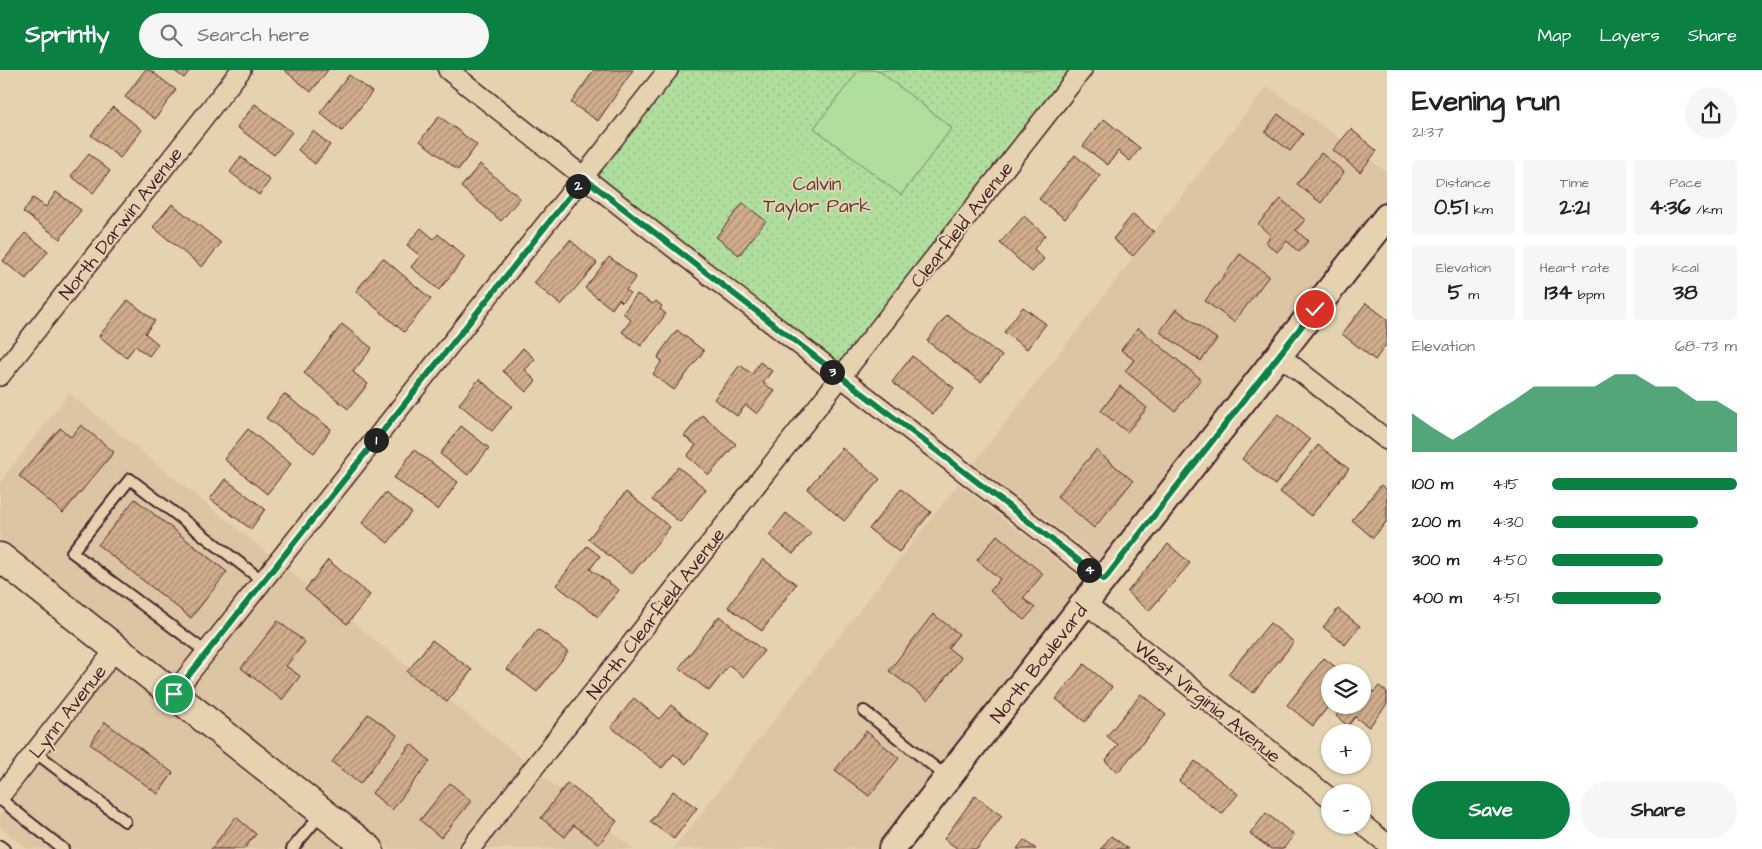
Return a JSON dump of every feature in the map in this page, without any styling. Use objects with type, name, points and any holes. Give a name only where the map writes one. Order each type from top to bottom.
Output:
[{"type":"main road","points":[[0,557],[369,849]]},
{"type":"street","name":"North Darwin Avenue","points":[[0,376],[241,70]]},
{"type":"street","points":[[448,70],[584,178],[1104,580]]},
{"type":"street","points":[[174,694],[668,70]]},
{"type":"street","name":"Clearfield Avenue","points":[[840,377],[1082,70]]},
{"type":"street","name":"North Boulevard","points":[[892,849],[1387,217]]},
{"type":"street","points":[[1279,355],[1387,440]]},
{"type":"street","name":"North Clearfield Avenue","points":[[470,849],[840,377]]},
{"type":"street","name":"West Virginia Avenue","points":[[1085,604],[1321,791]]},
{"type":"street","name":"Lynn Avenue","points":[[0,797],[116,649]]},
{"type":"street","points":[[1371,831],[1387,844]]},
{"type":"lane","points":[[206,652],[72,552],[130,479],[263,581]]},
{"type":"lane","points":[[864,711],[947,777]]},
{"type":"lane","points":[[35,752],[125,820]]},
{"type":"lane","points":[[0,797],[63,849]]},
{"type":"lane","points":[[292,849],[322,812]]},
{"type":"lane","points":[[0,846],[4,849]]},
{"type":"shaded area","points":[[1267,86],[1387,172],[1387,198],[1103,563],[973,464]]},
{"type":"shaded area","points":[[69,393],[270,555],[172,677],[0,541],[0,482]]},
{"type":"shaded area","points":[[958,484],[1087,583],[877,849],[673,849]]},
{"type":"shaded area","points":[[287,569],[525,761],[455,849],[389,849],[190,691]]},
{"type":"shaded area","points":[[117,666],[348,849],[27,849],[0,827],[0,814]]},
{"type":"shaded area","points":[[542,775],[634,849],[484,849]]},
{"type":"green space","name":"Calvin Taylor Park","points":[[681,70],[1071,70],[849,355],[839,361],[827,359],[596,177]]},
{"type":"green space","points":[[859,70],[878,70],[952,128],[901,195],[814,128]]},
{"type":"building","points":[[145,70],[150,70],[176,90],[155,119],[125,97]]},
{"type":"building","points":[[173,70],[190,70],[184,78]]},
{"type":"building","points":[[284,70],[328,70],[311,92]]},
{"type":"building","points":[[594,70],[633,70],[598,121],[571,103]]},
{"type":"building","points":[[349,75],[372,92],[342,131],[320,113]]},
{"type":"building","points":[[255,104],[292,132],[274,155],[237,127]]},
{"type":"building","points":[[113,107],[142,130],[120,158],[91,135]]},
{"type":"building","points":[[1278,114],[1303,134],[1290,151],[1265,132]]},
{"type":"building","points":[[439,116],[477,145],[458,170],[420,141]]},
{"type":"building","points":[[1104,119],[1140,148],[1130,161],[1118,151],[1108,165],[1083,146]]},
{"type":"building","points":[[1351,129],[1377,151],[1360,172],[1333,150]]},
{"type":"building","points":[[313,131],[330,145],[315,164],[298,150]]},
{"type":"building","points":[[1321,153],[1344,172],[1321,203],[1297,184]]},
{"type":"building","points":[[89,154],[110,171],[93,193],[71,176]]},
{"type":"building","points":[[1075,155],[1100,176],[1065,219],[1039,199]]},
{"type":"building","points":[[241,157],[270,180],[259,195],[230,172]]},
{"type":"building","points":[[480,164],[520,198],[501,221],[461,187]]},
{"type":"building","points":[[56,192],[81,210],[60,239],[23,212],[33,198],[46,207]]},
{"type":"building","points":[[1281,199],[1305,220],[1296,230],[1308,241],[1299,252],[1287,241],[1277,252],[1265,242],[1271,236],[1258,224]]},
{"type":"building","points":[[743,203],[766,221],[739,255],[716,237]]},
{"type":"building","points":[[172,204],[221,243],[202,267],[153,227]]},
{"type":"building","points":[[1133,214],[1154,232],[1133,256],[1113,239]]},
{"type":"building","points":[[1024,216],[1045,235],[1034,249],[1044,259],[1032,272],[1000,243]]},
{"type":"building","points":[[421,228],[434,239],[438,234],[465,257],[439,290],[411,267],[420,256],[407,245]]},
{"type":"building","points":[[25,233],[48,251],[26,279],[3,261]]},
{"type":"building","points":[[570,240],[597,263],[561,305],[534,283]]},
{"type":"building","points":[[1240,254],[1269,276],[1234,322],[1205,301]]},
{"type":"building","points":[[609,257],[636,277],[626,290],[630,293],[622,302],[619,299],[612,309],[585,288]]},
{"type":"building","points":[[383,258],[431,299],[404,332],[356,291]]},
{"type":"building","points":[[637,294],[653,304],[656,301],[662,306],[660,309],[666,314],[641,346],[622,332],[631,320],[623,313]]},
{"type":"building","points":[[128,300],[155,321],[145,333],[158,344],[149,356],[135,346],[126,358],[99,336]]},
{"type":"building","points":[[1366,303],[1387,319],[1387,343],[1375,360],[1342,334]]},
{"type":"building","points":[[1023,307],[1046,324],[1027,349],[1004,332]]},
{"type":"building","points":[[1176,309],[1217,339],[1201,361],[1160,332]]},
{"type":"building","points":[[947,315],[1002,356],[981,382],[927,341]]},
{"type":"building","points":[[342,324],[372,348],[353,372],[368,384],[348,409],[304,373]]},
{"type":"building","points":[[1138,328],[1201,379],[1175,411],[1125,371],[1134,360],[1121,350]]},
{"type":"building","points":[[677,330],[704,351],[674,390],[653,374],[662,361],[658,358],[660,353]]},
{"type":"building","points":[[523,348],[535,359],[525,370],[536,381],[526,392],[503,371]]},
{"type":"building","points":[[912,356],[954,388],[933,414],[892,382]]},
{"type":"building","points":[[760,362],[772,371],[763,383],[775,391],[757,414],[746,405],[737,416],[714,399],[740,365],[752,374]]},
{"type":"building","points":[[479,379],[512,406],[492,431],[459,404]]},
{"type":"building","points":[[1120,386],[1147,408],[1127,432],[1101,411]]},
{"type":"building","points":[[284,394],[331,429],[314,453],[266,418]]},
{"type":"building","points":[[1278,414],[1310,440],[1275,485],[1242,459]]},
{"type":"building","points":[[702,415],[736,444],[709,475],[687,456],[696,445],[684,436]]},
{"type":"building","points":[[81,425],[114,452],[63,513],[19,476],[60,428],[71,437]]},
{"type":"building","points":[[461,426],[489,448],[468,475],[440,454]]},
{"type":"building","points":[[248,429],[291,464],[267,494],[224,459]]},
{"type":"building","points":[[1318,445],[1349,469],[1311,516],[1280,492]]},
{"type":"building","points":[[842,448],[880,479],[844,521],[807,489]]},
{"type":"building","points":[[414,450],[458,482],[438,510],[394,478]]},
{"type":"building","points":[[1096,450],[1133,481],[1094,528],[1057,496]]},
{"type":"building","points":[[678,467],[706,489],[680,522],[652,500]]},
{"type":"building","points":[[225,479],[265,509],[251,529],[210,499]]},
{"type":"building","points":[[1381,485],[1387,490],[1387,521],[1373,538],[1352,520]]},
{"type":"building","points":[[901,489],[931,512],[899,552],[869,529]]},
{"type":"building","points":[[626,492],[670,527],[632,574],[588,539]]},
{"type":"building","points":[[385,493],[411,512],[388,543],[362,523]]},
{"type":"building","points":[[135,499],[227,572],[191,618],[98,545]]},
{"type":"building","points":[[786,513],[811,533],[793,554],[769,535]]},
{"type":"building","points":[[997,535],[1043,574],[1023,598],[1035,608],[1024,620],[990,591],[1000,579],[977,560]]},
{"type":"building","points":[[1168,544],[1190,563],[1149,611],[1127,592]]},
{"type":"building","points":[[587,546],[600,556],[590,569],[619,590],[598,617],[556,585]]},
{"type":"building","points":[[763,559],[796,584],[762,631],[728,607]]},
{"type":"building","points":[[328,560],[370,595],[347,624],[305,590]]},
{"type":"building","points":[[1338,609],[1360,626],[1345,645],[1323,627]]},
{"type":"building","points":[[933,614],[959,634],[948,648],[961,658],[928,700],[889,671]]},
{"type":"building","points":[[719,616],[764,651],[744,677],[729,665],[709,691],[679,668]]},
{"type":"building","points":[[278,621],[305,642],[286,666],[300,676],[282,700],[241,668]]},
{"type":"building","points":[[1270,623],[1294,642],[1253,693],[1228,674]]},
{"type":"building","points":[[538,629],[568,652],[537,692],[507,669]]},
{"type":"building","points":[[432,640],[472,670],[447,702],[407,672]]},
{"type":"building","points":[[1324,658],[1332,664],[1321,664],[1322,714],[1313,726],[1287,705]]},
{"type":"building","points":[[1084,664],[1112,687],[1085,722],[1056,699]]},
{"type":"building","points":[[1379,686],[1387,692],[1387,704],[1371,724],[1365,724],[1355,717],[1350,724],[1346,724],[1336,716],[1338,714],[1371,714],[1371,690],[1374,692]]},
{"type":"building","points":[[1141,694],[1166,715],[1118,772],[1105,761],[1118,745],[1107,736]]},
{"type":"building","points":[[634,698],[659,719],[671,705],[709,736],[686,764],[674,754],[662,768],[611,727]]},
{"type":"building","points":[[368,714],[397,735],[360,784],[332,762]]},
{"type":"building","points":[[105,722],[173,773],[158,794],[90,744]]},
{"type":"building","points":[[866,731],[899,758],[869,796],[835,770]]},
{"type":"building","points":[[411,744],[430,761],[392,810],[372,793]]},
{"type":"building","points":[[1195,761],[1238,794],[1222,814],[1179,781]]},
{"type":"building","points":[[450,783],[471,801],[441,838],[420,820]]},
{"type":"building","points":[[567,783],[617,821],[599,844],[574,825],[565,837],[541,818]]},
{"type":"building","points":[[673,791],[697,808],[674,839],[650,822]]},
{"type":"building","points":[[975,796],[1002,816],[977,849],[958,849],[944,839]]},
{"type":"building","points":[[1266,813],[1294,835],[1283,849],[1271,849],[1250,834]]},
{"type":"building","points":[[236,817],[256,834],[244,849],[211,849]]},
{"type":"building","points":[[1111,836],[1129,849],[1101,849]]},
{"type":"building","points":[[1024,840],[1036,849],[1017,849]]},
{"type":"route","points":[[174,694],[584,178],[1082,565],[1104,580],[1315,309]]}]
